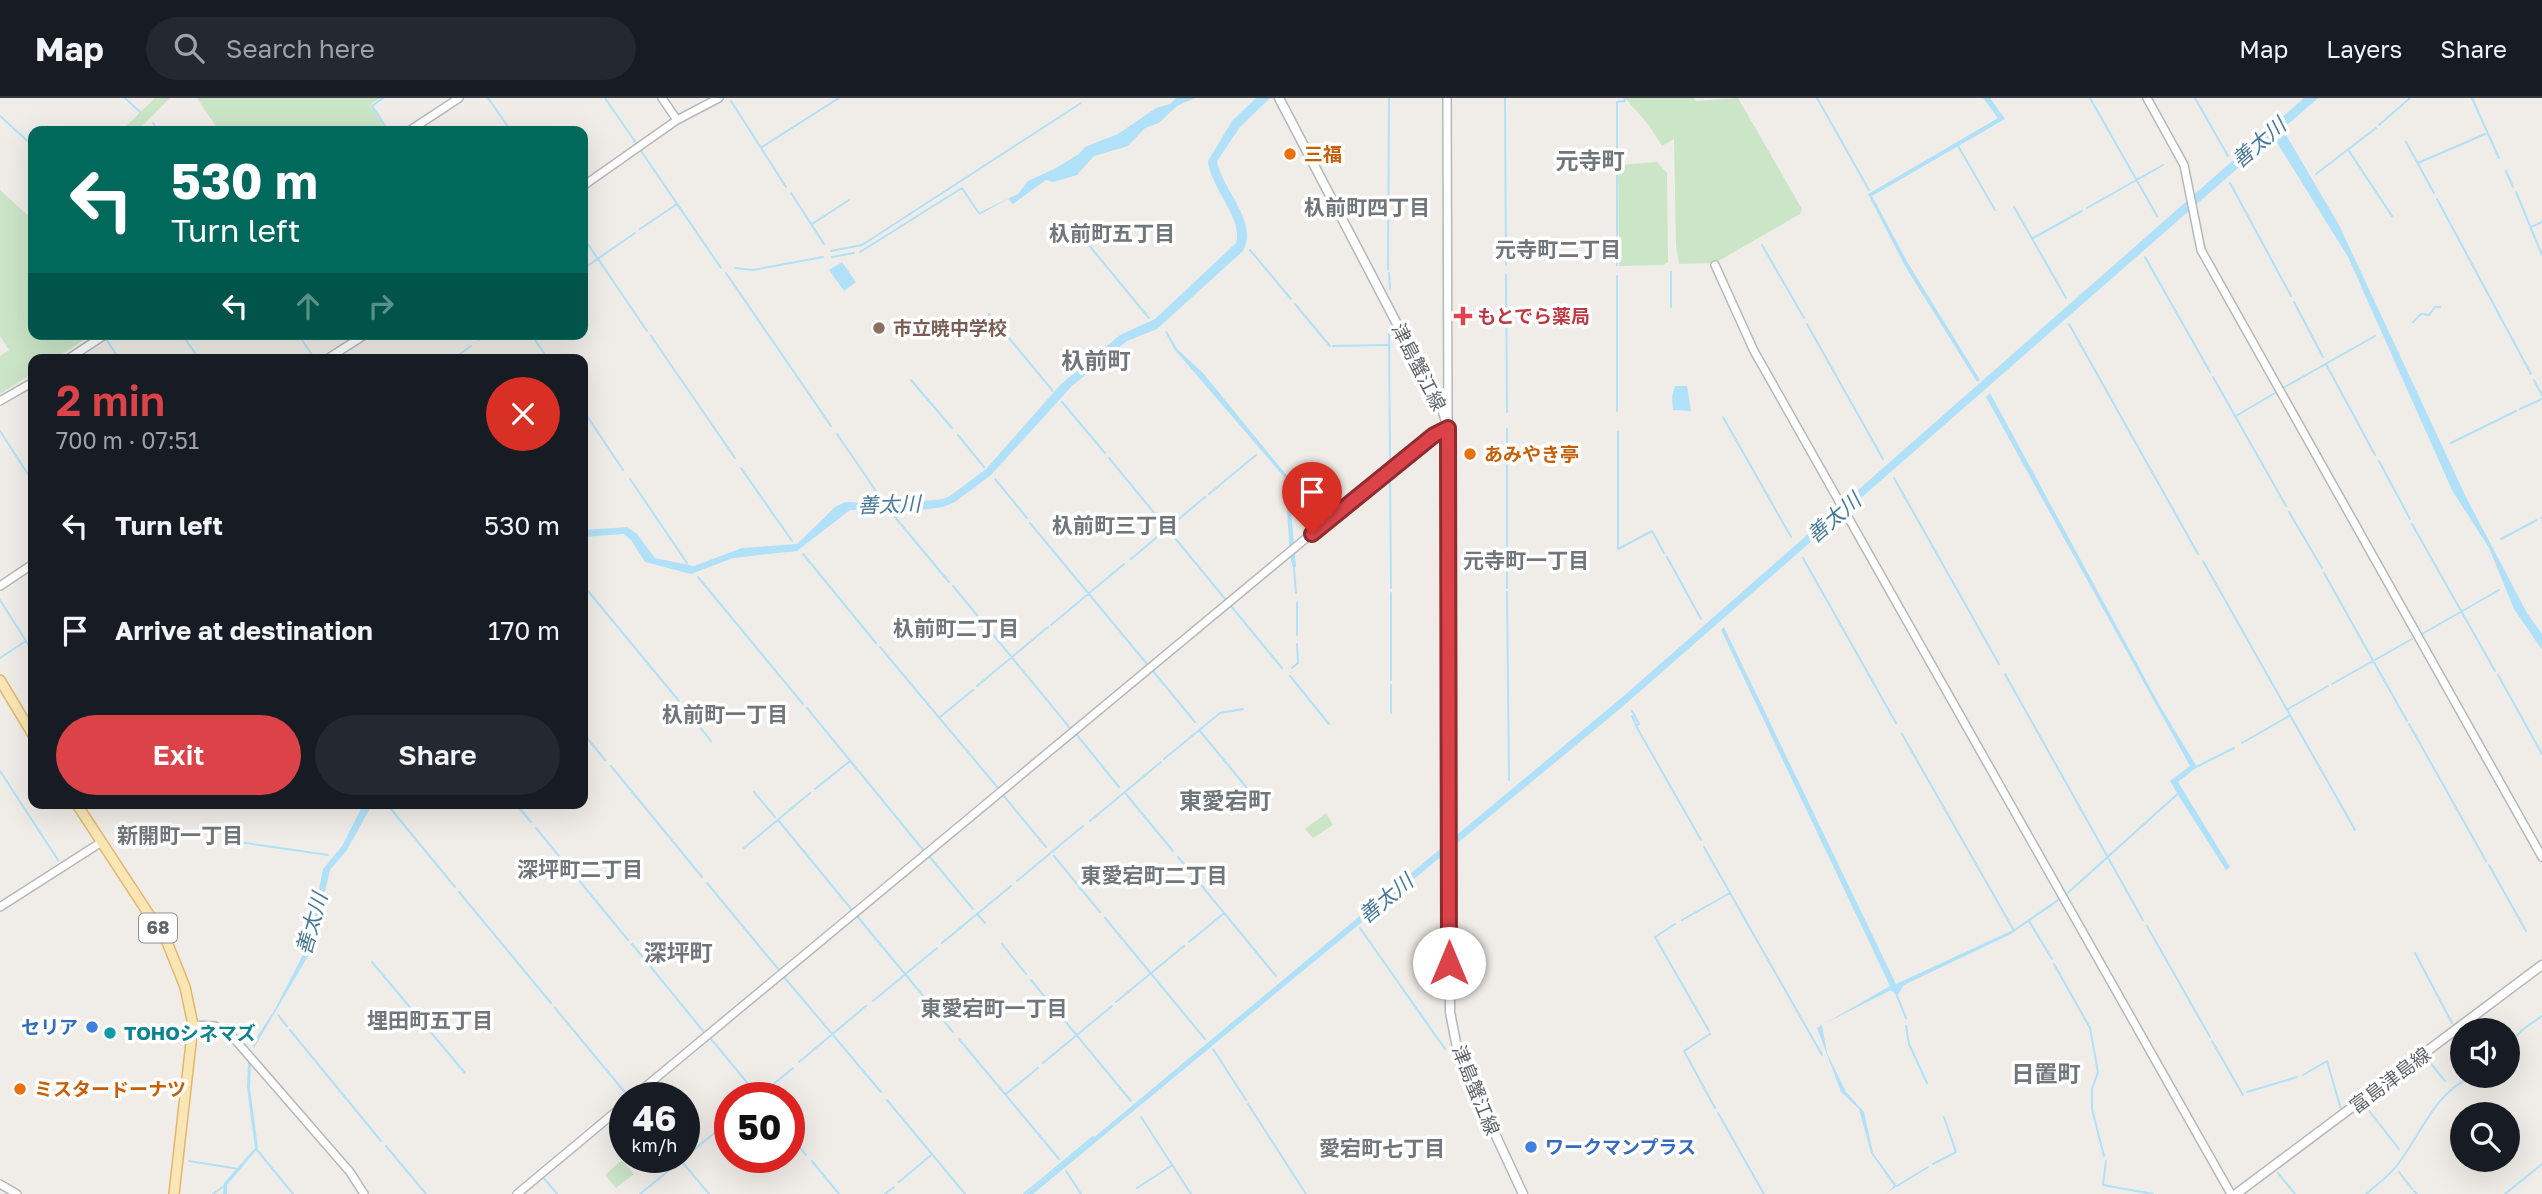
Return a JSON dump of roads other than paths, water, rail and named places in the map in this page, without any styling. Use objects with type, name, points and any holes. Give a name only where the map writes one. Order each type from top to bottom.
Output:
[{"type":"main road","name":"津島蟹江線","points":[[1279,98],[1443,412],[1448,428],[1450,1012],[1457,1048],[1523,1194]]},
{"type":"main road","points":[[0,680],[28,727]]},
{"type":"main road","name":"68","points":[[80,809],[174,957],[192,1026],[174,1194]]},
{"type":"main road","name":"富島津島線","points":[[2236,1194],[2542,965]]},
{"type":"street","points":[[417,126],[459,98]]},
{"type":"street","points":[[662,98],[677,120]]},
{"type":"street","points":[[588,183],[677,120],[719,98]]},
{"type":"street","points":[[651,1082],[1285,556],[1395,466],[1448,428],[1447,98]]},
{"type":"street","points":[[2147,98],[2179,153],[2191,194],[2197,239],[2207,260],[2542,857]]},
{"type":"street","points":[[1715,265],[1754,351],[2231,1194]]},
{"type":"street","points":[[76,354],[97,340]]},
{"type":"street","points":[[335,354],[357,340]]},
{"type":"street","points":[[0,401],[28,385]]},
{"type":"street","points":[[0,586],[28,567]]},
{"type":"street","points":[[0,907],[100,842]]},
{"type":"street","points":[[192,1026],[215,1026],[231,1035],[350,1172],[364,1194]]},
{"type":"street","points":[[517,1194],[609,1117]]},
{"type":"street","points":[[0,1184],[16,1194]]},
{"type":"water","points":[[1176,98],[1195,98],[1177,106],[1159,123],[1145,128],[1128,146],[1094,156],[1077,175],[1053,182],[1046,180],[1013,204],[1008,199],[979,215],[978,213],[1018,194],[1028,181],[1056,168],[1079,154],[1085,147],[1118,134]]},
{"type":"water","name":"善太川","points":[[1256,98],[1270,98],[1240,127],[1217,161],[1243,217],[1247,240],[1243,251],[1157,329],[1127,341],[1072,386],[991,475],[955,502],[943,507],[914,511],[850,510],[797,551],[733,558],[691,574],[645,562],[624,534],[588,537],[588,530],[627,527],[637,534],[655,558],[694,566],[742,548],[797,544],[835,507],[845,502],[894,504],[950,496],[986,469],[1061,384],[1120,335],[1155,319],[1236,243],[1235,224],[1214,182],[1208,161],[1232,121]]},
{"type":"water","points":[[1983,98],[1990,98],[2005,119],[1872,196],[1909,265],[1980,380],[1977,382],[1905,266],[1868,194],[1998,118]]},
{"type":"water","name":"善太川","points":[[2304,98],[2318,98],[1621,708],[1033,1194],[1026,1194],[1626,694]]},
{"type":"water","points":[[2285,133],[2339,225],[2466,497],[2527,613],[2542,634],[2542,650],[2514,609],[2489,548],[2452,490],[2348,257],[2276,141]]},
{"type":"water","points":[[842,262],[856,282],[844,291],[829,270]]},
{"type":"water","points":[[1167,331],[1177,349],[1203,373],[1288,477],[1296,567],[1293,568],[1290,556],[1285,478],[1175,350],[1165,332]]},
{"type":"water","points":[[1675,386],[1687,386],[1691,411],[1673,410]]},
{"type":"water","points":[[1990,393],[2160,706],[2197,767],[2178,782],[2230,867],[2226,870],[2178,795],[2066,896],[2011,934],[1904,985],[1897,996],[1891,990],[1824,1024],[1890,986],[1721,630],[1724,627],[1896,984],[2013,930],[2065,894],[2177,793],[2170,781],[2190,766],[1986,397]]},
{"type":"water","points":[[361,809],[370,809],[347,850],[330,870],[311,951],[254,1048],[252,1044],[274,1011],[308,945],[323,869],[342,846]]},
{"type":"water","points":[[1822,1025],[1827,1053],[1846,1092],[1864,1112],[1873,1153],[1897,1186],[1886,1194],[1894,1186],[1871,1153],[1859,1109],[1841,1092],[1817,1028]]},
{"type":"water","points":[[248,1060],[251,1063],[250,1088],[258,1148],[227,1185],[227,1194],[223,1194],[224,1183],[255,1148],[247,1087]]},
{"type":"waterway","points":[[125,98],[140,112]]},
{"type":"waterway","points":[[383,98],[372,106],[386,126]]},
{"type":"waterway","points":[[488,98],[508,126]]},
{"type":"waterway","points":[[605,98],[638,146]]},
{"type":"waterway","points":[[762,147],[839,98]]},
{"type":"waterway","points":[[1388,269],[1389,98]]},
{"type":"waterway","points":[[1505,98],[1506,265]]},
{"type":"waterway","points":[[1617,265],[1617,102],[1625,101],[1624,98]]},
{"type":"waterway","points":[[1817,98],[1869,190]]},
{"type":"waterway","points":[[2090,98],[2157,216]]},
{"type":"waterway","name":"善太川","points":[[2195,98],[2228,156]]},
{"type":"waterway","points":[[2379,125],[2410,98]]},
{"type":"waterway","points":[[2472,98],[2499,158]]},
{"type":"waterway","points":[[731,101],[786,187]]},
{"type":"waterway","points":[[831,251],[862,245],[1081,103]]},
{"type":"waterway","points":[[0,116],[28,141]]},
{"type":"waterway","points":[[2316,174],[2376,128]]},
{"type":"waterway","points":[[2418,163],[2485,134]]},
{"type":"waterway","points":[[2406,142],[2434,193]]},
{"type":"waterway","points":[[1957,144],[1995,210]]},
{"type":"waterway","points":[[641,151],[721,268]]},
{"type":"waterway","points":[[2349,151],[2392,216]]},
{"type":"waterway","points":[[2087,208],[2163,165]]},
{"type":"waterway","points":[[2506,171],[2513,187]]},
{"type":"waterway","points":[[2230,183],[2291,296]]},
{"type":"waterway","points":[[860,252],[962,188],[978,212]]},
{"type":"waterway","points":[[2516,192],[2542,255]]},
{"type":"waterway","points":[[791,193],[824,244]]},
{"type":"waterway","points":[[2437,199],[2531,374]]},
{"type":"waterway","points":[[812,224],[849,200]]},
{"type":"waterway","points":[[640,229],[677,204]]},
{"type":"waterway","points":[[2014,207],[2066,298]]},
{"type":"waterway","points":[[2033,238],[2082,211]]},
{"type":"waterway","points":[[2531,227],[2542,222]]},
{"type":"waterway","points":[[588,266],[635,233]]},
{"type":"waterway","points":[[1083,238],[1149,318]]},
{"type":"waterway","points":[[588,244],[647,331]]},
{"type":"waterway","points":[[1762,245],[1804,318]]},
{"type":"waterway","points":[[1250,250],[1291,299]]},
{"type":"waterway","points":[[832,257],[854,253]]},
{"type":"waterway","points":[[735,268],[753,270],[823,257]]},
{"type":"waterway","points":[[2145,257],[2210,372]]},
{"type":"waterway","points":[[1671,272],[1671,307]]},
{"type":"waterway","points":[[726,273],[831,426]]},
{"type":"waterway","points":[[1389,273],[1390,289]]},
{"type":"waterway","points":[[1506,275],[1507,412]]},
{"type":"waterway","points":[[1617,276],[1617,411]]},
{"type":"waterway","points":[[2294,302],[2323,357]]},
{"type":"waterway","points":[[1295,304],[1330,346]]},
{"type":"waterway","points":[[2413,322],[2421,314],[2429,315],[2435,307],[2440,307]]},
{"type":"waterway","points":[[989,314],[1053,391]]},
{"type":"waterway","points":[[1807,324],[1883,459]]},
{"type":"waterway","points":[[2069,324],[2198,554]]},
{"type":"waterway","points":[[1389,327],[1390,463]]},
{"type":"waterway","points":[[651,336],[735,458]]},
{"type":"waterway","points":[[2283,388],[2375,336]]},
{"type":"waterway","points":[[107,340],[116,354]]},
{"type":"waterway","points":[[186,340],[196,354]]},
{"type":"waterway","points":[[302,340],[312,354]]},
{"type":"waterway","points":[[535,340],[545,354]]},
{"type":"waterway","points":[[1333,346],[1388,345]]},
{"type":"waterway","points":[[460,354],[471,346]]},
{"type":"waterway","points":[[2326,364],[2375,455]]},
{"type":"waterway","points":[[2213,377],[2286,506]]},
{"type":"waterway","points":[[911,380],[952,428]]},
{"type":"waterway","points":[[2534,380],[2542,395]]},
{"type":"waterway","points":[[2236,416],[2275,393]]},
{"type":"waterway","points":[[2520,409],[2542,399]]},
{"type":"waterway","points":[[1062,402],[1105,453]]},
{"type":"waterway","points":[[2451,443],[2516,411]]},
{"type":"waterway","points":[[1723,417],[1791,537]]},
{"type":"waterway","points":[[588,418],[623,470]]},
{"type":"waterway","points":[[1507,429],[1507,588]]},
{"type":"waterway","points":[[0,431],[28,474]]},
{"type":"waterway","points":[[1618,432],[1618,549],[1652,531],[1664,553]]},
{"type":"waterway","name":"善太川","points":[[837,434],[880,497]]},
{"type":"waterway","points":[[958,435],[984,467]]},
{"type":"waterway","points":[[1209,494],[1256,455]]},
{"type":"waterway","points":[[1109,458],[1226,600]]},
{"type":"waterway","points":[[2379,461],[2410,519]]},
{"type":"waterway","points":[[741,468],[792,541]]},
{"type":"waterway","points":[[1390,475],[1391,588]]},
{"type":"waterway","points":[[1894,478],[1999,664]]},
{"type":"waterway","points":[[630,479],[687,563]]},
{"type":"waterway","points":[[995,479],[1027,518]]},
{"type":"waterway","points":[[1131,559],[1205,497]]},
{"type":"waterway","points":[[2289,512],[2322,568]]},
{"type":"waterway","name":"善太川","points":[[895,517],[949,582]]},
{"type":"waterway","points":[[2501,539],[2537,520]]},
{"type":"waterway","points":[[1030,523],[1147,664]]},
{"type":"waterway","points":[[2412,524],[2495,671]]},
{"type":"waterway","points":[[803,554],[876,643]]},
{"type":"waterway","points":[[1667,557],[1701,619]]},
{"type":"waterway","points":[[1803,558],[1896,723]]},
{"type":"waterway","points":[[2203,561],[2355,830]]},
{"type":"waterway","points":[[1051,625],[1124,564]]},
{"type":"waterway","points":[[1294,568],[1296,593]]},
{"type":"waterway","points":[[2324,573],[2407,721]]},
{"type":"waterway","points":[[698,577],[803,704]]},
{"type":"waterway","points":[[953,586],[1070,728]]},
{"type":"waterway","points":[[2422,634],[2499,590]]},
{"type":"waterway","points":[[588,591],[679,701]]},
{"type":"waterway","points":[[1507,592],[1509,780]]},
{"type":"waterway","points":[[1391,593],[1391,680]]},
{"type":"waterway","points":[[0,600],[28,644]]},
{"type":"waterway","points":[[1297,603],[1297,635]]},
{"type":"waterway","points":[[1231,606],[1282,668]]},
{"type":"waterway","points":[[977,686],[1048,627]]},
{"type":"waterway","points":[[2332,684],[2412,639]]},
{"type":"waterway","points":[[0,658],[26,641]]},
{"type":"waterway","points":[[1292,668],[1298,663],[1297,644]]},
{"type":"waterway","points":[[880,647],[998,788]]},
{"type":"waterway","points":[[1153,671],[1195,722]]},
{"type":"waterway","points":[[2005,674],[2143,920]]},
{"type":"waterway","points":[[2498,675],[2542,754]]},
{"type":"waterway","points":[[1290,676],[1329,724]]},
{"type":"waterway","points":[[1391,685],[1391,713]]},
{"type":"waterway","points":[[2288,709],[2328,686]]},
{"type":"waterway","points":[[940,717],[973,690]]},
{"type":"waterway","points":[[684,707],[711,741]]},
{"type":"waterway","points":[[807,708],[924,851]]},
{"type":"waterway","points":[[1164,759],[1220,713],[1243,709]]},
{"type":"waterway","points":[[1632,711],[1639,724],[1636,726],[1701,840]]},
{"type":"waterway","points":[[1632,716],[1636,725]]},
{"type":"waterway","points":[[2242,743],[2289,716]]},
{"type":"waterway","points":[[2409,724],[2486,861]]},
{"type":"waterway","points":[[1199,730],[1247,788]]},
{"type":"waterway","points":[[1902,734],[2013,929]]},
{"type":"waterway","points":[[1077,735],[1119,787]]},
{"type":"waterway","points":[[588,739],[605,760]]},
{"type":"waterway","points":[[2194,768],[2234,748]]},
{"type":"waterway","points":[[815,789],[850,761]]},
{"type":"waterway","points":[[1090,821],[1161,762]]},
{"type":"waterway","points":[[611,766],[702,877]]},
{"type":"waterway","points":[[0,771],[58,860]]},
{"type":"waterway","points":[[754,792],[775,817]]},
{"type":"waterway","points":[[744,848],[810,793]]},
{"type":"waterway","points":[[1126,794],[1173,851]]},
{"type":"waterway","points":[[1003,795],[1046,847]]},
{"type":"waterway","points":[[391,809],[455,887]]},
{"type":"waterway","points":[[520,809],[531,822]]},
{"type":"waterway","points":[[778,820],[852,910]]},
{"type":"waterway","points":[[1017,881],[1083,826]]},
{"type":"waterway","points":[[536,828],[628,940]]},
{"type":"waterway","points":[[225,840],[328,855]]},
{"type":"waterway","points":[[1704,847],[1822,1055]]},
{"type":"waterway","points":[[929,856],[973,909]]},
{"type":"waterway","points":[[1054,856],[1100,912]]},
{"type":"waterway","points":[[1178,857],[1276,976]]},
{"type":"waterway","points":[[2489,865],[2526,931]]},
{"type":"waterway","points":[[707,883],[779,970]]},
{"type":"waterway","points":[[942,943],[1011,886]]},
{"type":"waterway","points":[[459,892],[551,1003]]},
{"type":"waterway","points":[[1682,920],[1730,893]]},
{"type":"waterway","points":[[1189,942],[1224,913]]},
{"type":"waterway","points":[[978,915],[985,923]]},
{"type":"waterway","points":[[857,916],[953,1032]]},
{"type":"waterway","points":[[1105,918],[1205,1039]]},
{"type":"waterway","points":[[2029,921],[2052,959]]},
{"type":"waterway","points":[[1675,924],[1655,937],[1709,1031]]},
{"type":"waterway","points":[[2147,926],[2210,1037]]},
{"type":"waterway","name":"善太川","points":[[1360,928],[1445,1049]]},
{"type":"waterway","points":[[632,944],[704,1032]]},
{"type":"waterway","points":[[1002,944],[1026,974]]},
{"type":"waterway","points":[[1116,1002],[1184,946]]},
{"type":"waterway","points":[[873,1001],[937,948]]},
{"type":"waterway","points":[[2415,953],[2450,1019]]},
{"type":"waterway","points":[[372,962],[465,1073]]},
{"type":"waterway","points":[[2054,964],[2090,1028],[2098,1072],[2092,1089],[2092,1109],[2104,1156]]},
{"type":"waterway","points":[[784,977],[881,1092]]},
{"type":"waterway","points":[[1031,980],[1131,1101]]},
{"type":"waterway","points":[[1897,996],[1906,1018]]},
{"type":"waterway","points":[[799,1062],[866,1006]]},
{"type":"waterway","points":[[1043,1063],[1112,1006]]},
{"type":"waterway","points":[[555,1008],[616,1082]]},
{"type":"waterway","points":[[278,1015],[287,1026]]},
{"type":"waterway","points":[[2520,1032],[2542,1016]]},
{"type":"waterway","points":[[1906,1026],[1909,1044],[1927,1083]]},
{"type":"waterway","points":[[290,1030],[381,1141]]},
{"type":"waterway","points":[[1710,1034],[1684,1051],[1715,1108]]},
{"type":"waterway","points":[[711,1039],[747,1082]]},
{"type":"waterway","points":[[959,1039],[1059,1159]]},
{"type":"waterway","points":[[2212,1041],[2243,1095]]},
{"type":"waterway","points":[[1213,1049],[1246,1100]]},
{"type":"waterway","points":[[2428,1060],[2445,1081]]},
{"type":"waterway","points":[[2303,1075],[2327,1061],[2341,1109]]},
{"type":"waterway","points":[[776,1082],[793,1068]]},
{"type":"waterway","points":[[1006,1094],[1038,1068]]},
{"type":"waterway","points":[[2247,1092],[2297,1077]]},
{"type":"waterway","points":[[2366,1194],[2398,1164],[2438,1103],[2454,1088]]},
{"type":"waterway","points":[[887,1100],[965,1194]]},
{"type":"waterway","points":[[1248,1104],[1306,1194]]},
{"type":"waterway","points":[[2366,1107],[2399,1149]]},
{"type":"waterway","points":[[1718,1113],[1764,1194]]},
{"type":"waterway","points":[[1141,1117],[1191,1194]]},
{"type":"waterway","points":[[1933,1164],[1956,1152],[1944,1117]]},
{"type":"waterway","points":[[640,1194],[714,1133]]},
{"type":"waterway","points":[[1024,1194],[1093,1137]]},
{"type":"waterway","points":[[386,1146],[426,1194]]},
{"type":"waterway","points":[[257,1150],[293,1194]]},
{"type":"waterway","points":[[899,1182],[930,1156]]},
{"type":"waterway","points":[[189,1161],[239,1169]]},
{"type":"waterway","points":[[812,1161],[839,1194]]},
{"type":"waterway","points":[[2106,1161],[2103,1185],[2153,1194]]},
{"type":"waterway","points":[[2505,1194],[2542,1164]]},
{"type":"waterway","points":[[1137,1188],[1171,1166]]},
{"type":"waterway","points":[[1897,1186],[1928,1167]]},
{"type":"waterway","points":[[1066,1171],[1081,1194]]},
{"type":"waterway","points":[[2399,1172],[2412,1189]]},
{"type":"waterway","points":[[691,1173],[709,1194]]},
{"type":"waterway","points":[[2278,1173],[2295,1194]]},
{"type":"waterway","points":[[543,1177],[557,1194]]},
{"type":"waterway","points":[[213,1194],[224,1186]]},
{"type":"waterway","points":[[885,1194],[894,1187]]},
{"type":"waterway","points":[[2414,1191],[2417,1194]]},
{"type":"place","name":"三福","points":[[1290,154]]},
{"type":"place","name":"もとでら薬局","points":[[1463,316]]},
{"type":"place","name":"市立暁中学校","points":[[879,328]]},
{"type":"place","name":"あみやき亭","points":[[1470,454]]},
{"type":"place","name":"セリア","points":[[92,1027]]},
{"type":"place","name":"TOHOシネマズ","points":[[110,1033]]},
{"type":"place","name":"ミスタードーナツ","points":[[20,1089]]},
{"type":"place","name":"ワークマンプラス","points":[[1531,1147]]},
{"type":"district","name":"元寺町","points":[[1590,161]]},
{"type":"district","name":"杁前町四丁目","points":[[1367,208]]},
{"type":"district","name":"杁前町五丁目","points":[[1112,234]]},
{"type":"district","name":"元寺町二丁目","points":[[1558,250]]},
{"type":"district","name":"杁前町","points":[[1096,361]]},
{"type":"district","name":"杁前町三丁目","points":[[1115,526]]},
{"type":"district","name":"元寺町一丁目","points":[[1526,561]]},
{"type":"district","name":"杁前町二丁目","points":[[956,629]]},
{"type":"district","name":"杁前町一丁目","points":[[725,715]]},
{"type":"district","name":"東愛宕町","points":[[1225,801]]},
{"type":"district","name":"新開町一丁目","points":[[180,836]]},
{"type":"district","name":"深坪町二丁目","points":[[580,870]]},
{"type":"district","name":"東愛宕町二丁目","points":[[1154,876]]},
{"type":"district","name":"深坪町","points":[[678,953]]},
{"type":"district","name":"東愛宕町一丁目","points":[[994,1009]]},
{"type":"district","name":"埋田町五丁目","points":[[430,1021]]},
{"type":"district","name":"日置町","points":[[2046,1074]]},
{"type":"district","name":"愛宕町七丁目","points":[[1382,1149]]}]
